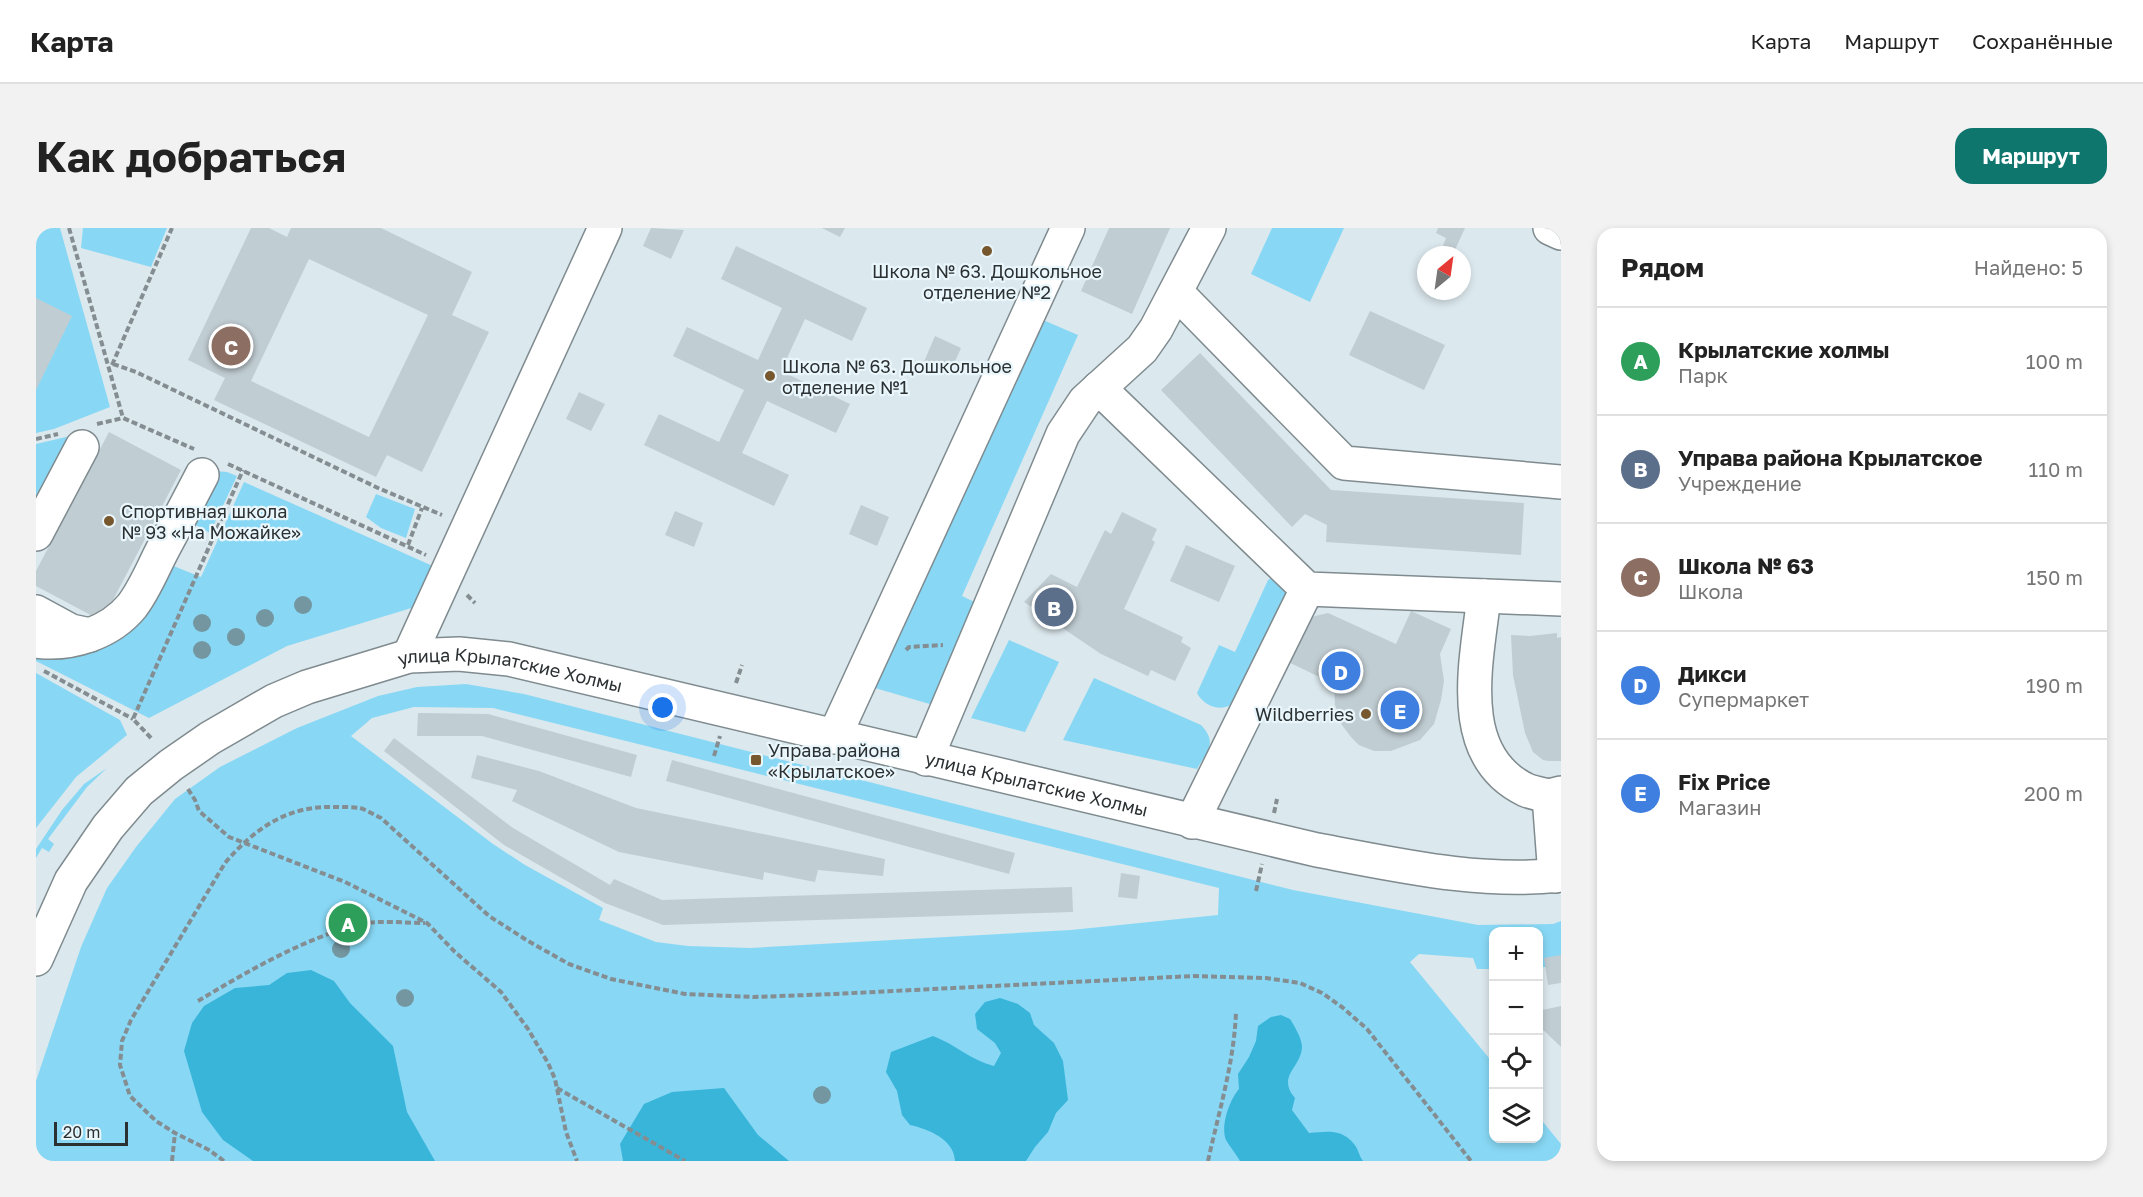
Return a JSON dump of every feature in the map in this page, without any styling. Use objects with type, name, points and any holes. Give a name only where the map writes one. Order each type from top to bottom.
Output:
[{"type":"street","points":[[409,657],[605,228]]},
{"type":"street","points":[[834,737],[1068,228]]},
{"type":"street","points":[[926,759],[977,643],[1063,434],[1074,414],[1098,388],[1142,349],[1156,329],[1209,228]]},
{"type":"street","points":[[1550,228],[1561,233]]},
{"type":"street","points":[[1176,292],[1344,463],[1561,482]]},
{"type":"street","points":[[1098,388],[1307,589],[1561,599]]},
{"type":"street","points":[[36,534],[82,447]]},
{"type":"street","points":[[36,641],[59,643],[90,635],[113,623],[131,607],[208,462]]},
{"type":"street","points":[[1192,822],[1307,589]]},
{"type":"street","points":[[1484,596],[1473,693],[1480,737],[1490,760],[1506,777],[1527,790],[1555,795],[1558,876]]},
{"type":"street","points":[[36,612],[71,631],[90,635]]},
{"type":"street","name":"улица Крылатские Холмы","points":[[36,959],[63,896],[82,862],[124,808],[171,765],[210,738],[274,701],[307,687],[344,674],[409,657],[459,654],[509,659],[1317,850],[1447,873],[1491,878],[1558,876]]},
{"type":"path","points":[[69,228],[123,418],[208,462],[243,470],[408,544],[441,563],[475,603]]},
{"type":"path","points":[[107,367],[113,364],[172,228]]},
{"type":"path","points":[[113,364],[136,372],[422,508],[471,524]]},
{"type":"path","points":[[133,719],[243,470]]},
{"type":"path","points":[[408,544],[422,508]]},
{"type":"path","points":[[900,655],[909,647],[977,643]]},
{"type":"path","points":[[36,667],[133,719],[151,738]]},
{"type":"path","points":[[188,789],[199,812],[230,837],[345,882],[427,923],[455,952],[501,992],[528,1029],[548,1063],[566,1132],[577,1161]]},
{"type":"path","points":[[224,1161],[209,1150],[156,1121],[130,1096],[120,1065],[122,1041],[131,1020],[225,863],[243,843],[267,825],[291,813],[323,806],[359,808],[381,818],[489,916],[570,964],[610,979],[685,994],[754,997],[1193,976],[1257,977],[1300,983],[1322,993],[1367,1029],[1471,1161]]},
{"type":"path","points":[[198,1001],[260,965],[309,943],[362,924],[427,923]]},
{"type":"path","points":[[1208,1161],[1232,1061],[1236,1012]]},
{"type":"path","points":[[556,1088],[685,1161]]},
{"type":"path","points":[[172,1161],[175,1133]]},
{"type":"shaded area","points":[[36,228],[60,228],[110,407],[54,429],[36,433]]},
{"type":"shaded area","points":[[83,228],[167,228],[151,267],[81,248]]},
{"type":"shaded area","points":[[1272,228],[1344,228],[1310,302],[1251,274]]},
{"type":"shaded area","points":[[1036,317],[1078,335],[962,596],[985,607],[940,707],[868,686]]},
{"type":"shaded area","points":[[83,433],[36,520],[36,444]]},
{"type":"shaded area","points":[[215,471],[237,476],[210,533],[192,523]]},
{"type":"shaded area","points":[[244,482],[444,571],[431,602],[287,646],[149,718],[36,661],[36,651],[62,653],[171,565],[201,577]]},
{"type":"shaded area","points":[[376,494],[415,509],[406,538],[381,528],[366,517]]},
{"type":"shaded area","points":[[1275,576],[1288,592],[1235,702],[1220,708],[1209,705],[1197,693],[1219,645],[1235,652],[1268,580]]},
{"type":"shaded area","points":[[1009,640],[1059,662],[1025,732],[971,718]]},
{"type":"shaded area","points":[[36,673],[120,720],[127,735],[76,777],[36,828]]},
{"type":"shaded area","points":[[1094,678],[1201,725],[1210,742],[1197,769],[1063,740]]},
{"type":"shaded area","points":[[466,684],[524,694],[1293,890],[1478,925],[1553,924],[1561,921],[1561,967],[1543,967],[1543,927],[1489,927],[1489,969],[1477,969],[1473,958],[1419,954],[1410,962],[1489,1058],[1489,1143],[1543,1143],[1543,1122],[1561,1144],[1561,1161],[36,1161],[36,1081],[81,947],[107,888],[136,847],[175,799],[220,767],[297,728],[378,696],[417,687]],"holes":[[[414,707],[493,708],[1219,888],[1218,915],[1071,930],[750,948],[688,946],[656,942],[599,920],[603,908],[525,865],[493,844],[351,736],[372,718]]]},
{"type":"shaded area","points":[[107,768],[87,787],[48,839],[54,844],[49,852],[42,848],[36,858],[36,849],[62,810],[84,784]]},
{"type":"shaded area","points":[[311,970],[334,981],[350,1003],[393,1046],[407,1112],[435,1161],[253,1161],[223,1140],[202,1112],[184,1051],[192,1023],[204,1006],[235,988],[269,985],[287,973]]},
{"type":"shaded area","points":[[1000,998],[1018,1004],[1030,1013],[1034,1025],[1054,1043],[1063,1061],[1068,1100],[1056,1113],[1048,1132],[1026,1161],[955,1161],[954,1153],[945,1141],[932,1132],[910,1125],[902,1115],[897,1091],[886,1072],[891,1052],[933,1036],[994,1066],[1001,1053],[995,1043],[977,1029],[975,1014],[985,1002]]},
{"type":"shaded area","points":[[1281,1015],[1290,1019],[1302,1046],[1301,1054],[1288,1083],[1295,1098],[1292,1110],[1309,1133],[1333,1132],[1344,1135],[1355,1146],[1363,1161],[1240,1161],[1226,1140],[1224,1128],[1227,1113],[1239,1089],[1238,1074],[1256,1041],[1258,1026],[1271,1017]]},
{"type":"shaded area","points":[[724,1088],[758,1135],[789,1161],[623,1161],[620,1144],[644,1104],[672,1092]]},
{"type":"building","points":[[251,228],[269,228],[287,237],[291,228],[381,228],[472,272],[452,315],[489,332],[422,472],[387,455],[376,477],[214,400],[225,378],[188,360]],"holes":[[[309,259],[428,315],[369,437],[251,381]]]},
{"type":"building","points":[[651,228],[684,230],[671,259],[643,246]]},
{"type":"building","points":[[822,228],[845,228],[840,237]]},
{"type":"building","points":[[1109,228],[1170,228],[1132,314],[1081,291]]},
{"type":"building","points":[[1438,228],[1465,228],[1457,246],[1443,246],[1446,238],[1436,233]]},
{"type":"building","points":[[736,246],[867,308],[852,341],[805,319],[781,371],[850,404],[836,433],[767,401],[742,453],[789,475],[774,506],[644,445],[659,414],[719,442],[744,390],[673,356],[687,327],[758,360],[782,308],[721,279]]},
{"type":"building","points":[[36,298],[72,316],[36,390]]},
{"type":"building","points":[[1370,311],[1445,345],[1424,390],[1349,355]]},
{"type":"building","points":[[935,336],[961,348],[949,375],[923,364]]},
{"type":"building","points":[[1200,353],[1331,490],[1524,503],[1521,555],[1326,542],[1327,525],[1305,514],[1292,527],[1161,390]]},
{"type":"building","points":[[579,392],[605,404],[591,431],[566,419]]},
{"type":"building","name":"Спортивная школа № 93 «На Можайке»","points":[[109,432],[181,470],[102,621],[36,586],[36,571]]},
{"type":"building","points":[[861,505],[889,517],[877,546],[849,534]]},
{"type":"building","points":[[675,511],[703,523],[694,547],[665,535]]},
{"type":"building","points":[[1122,512],[1157,529],[1152,540],[1155,542],[1124,609],[1183,637],[1181,642],[1191,648],[1175,681],[1151,670],[1148,676],[1101,654],[1024,602],[1051,574],[1077,587],[1105,530],[1111,534]]},
{"type":"building","points":[[1186,545],[1235,566],[1219,602],[1170,581]]},
{"type":"building","points":[[1411,611],[1451,629],[1440,654],[1444,681],[1441,700],[1434,724],[1420,740],[1391,751],[1374,751],[1359,745],[1342,725],[1335,705],[1334,684],[1280,658],[1298,620],[1328,613],[1396,644]]},
{"type":"building","points":[[1557,633],[1557,638],[1561,637],[1561,761],[1549,761],[1543,760],[1533,752],[1525,733],[1513,675],[1511,635],[1530,636]]},
{"type":"building","points":[[418,713],[488,714],[637,755],[631,777],[482,736],[417,736]]},
{"type":"building","points":[[394,738],[513,828],[610,885],[614,879],[662,900],[1072,887],[1073,912],[663,925],[605,903],[504,845],[384,751]]},
{"type":"building","points":[[477,755],[539,771],[636,808],[885,859],[883,876],[818,870],[815,882],[764,872],[763,880],[619,852],[512,801],[517,790],[471,778]]},
{"type":"building","points":[[672,760],[1015,853],[1009,874],[666,781]]},
{"type":"building","points":[[1121,873],[1140,876],[1137,899],[1118,897]]},
{"type":"building","points":[[1561,955],[1561,983],[1548,985],[1544,958]]},
{"type":"building","points":[[1561,1006],[1561,1047],[1543,1030],[1543,1010]]},
{"type":"place","name":"Школа № 63. Дошкольное отделение №2","points":[[987,251]]},
{"type":"place","name":"Школа № 63","points":[[231,346]]},
{"type":"place","name":"Школа № 63. Дошкольное отделение №1","points":[[770,376]]},
{"type":"place","name":"Спортивная школа № 93 «На Можайке»","points":[[109,521]]},
{"type":"place","name":"Управа района Крылатское","points":[[1054,607]]},
{"type":"place","name":"Дикси","points":[[1341,671]]},
{"type":"place","name":"Fix Price","points":[[1400,710]]},
{"type":"place","name":"Wildberries","points":[[1366,714]]},
{"type":"place","name":"Управа района «Крылатское»","points":[[756,760]]},
{"type":"place","name":"Крылатские холмы","points":[[348,923]]}]
